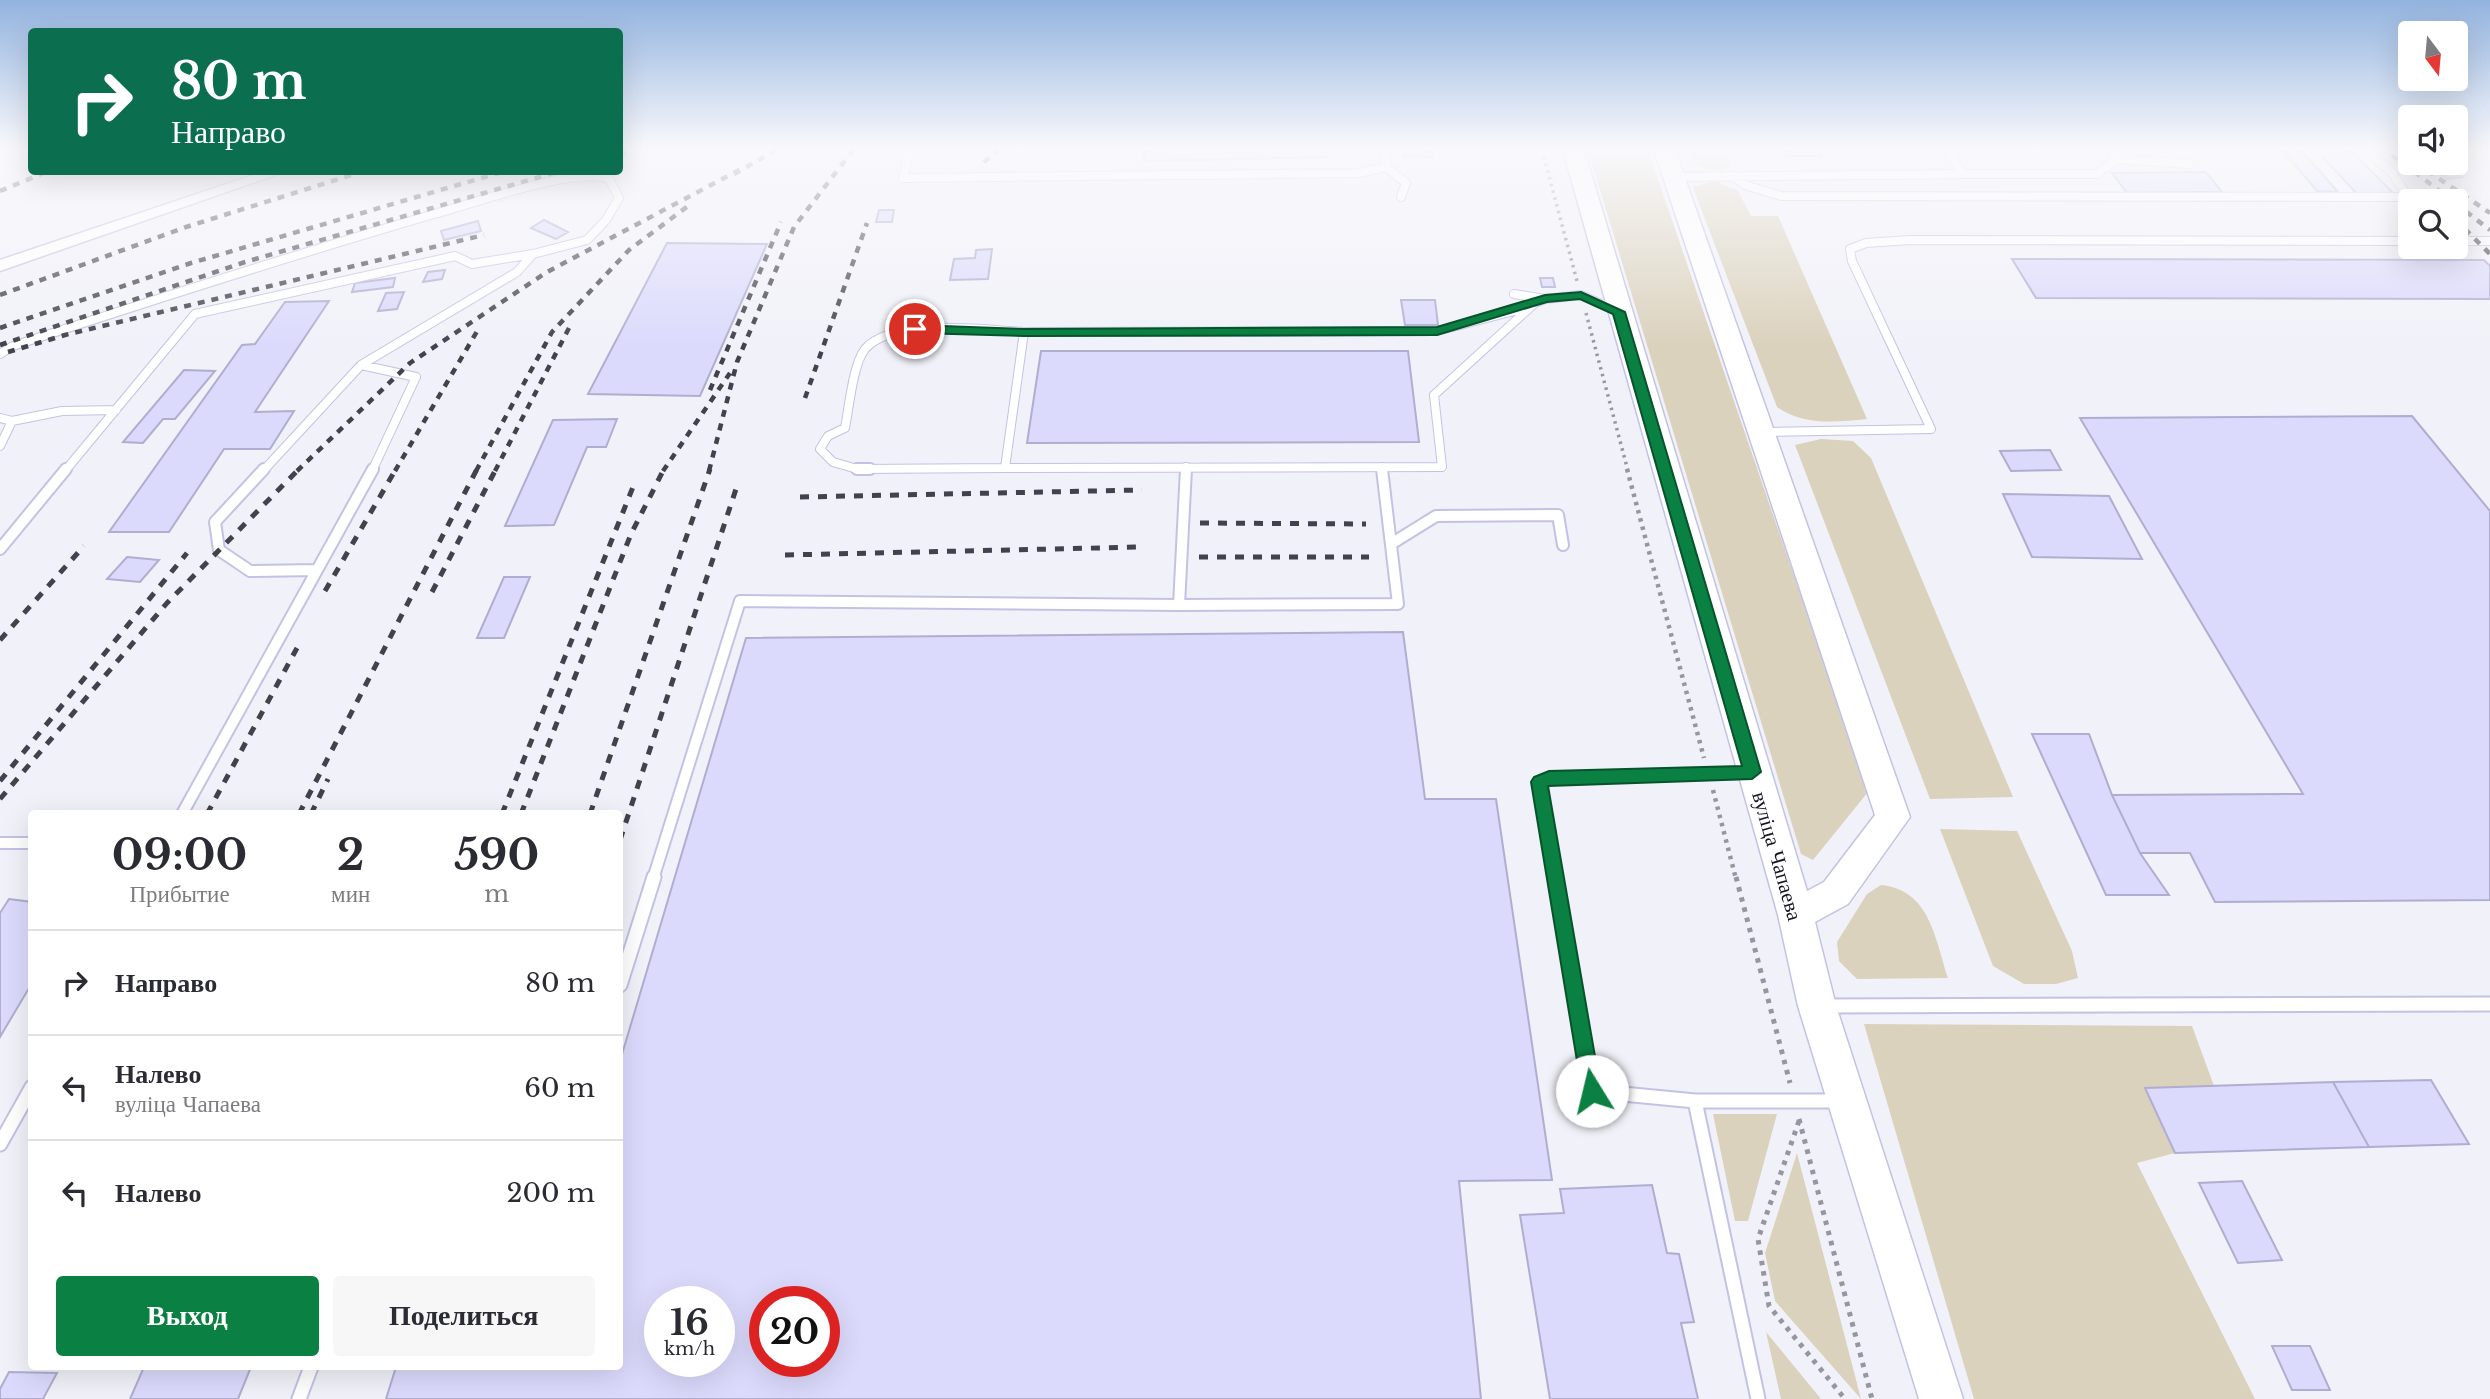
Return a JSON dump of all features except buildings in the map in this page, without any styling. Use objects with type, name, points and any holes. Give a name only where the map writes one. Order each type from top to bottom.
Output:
[{"type":"street","points":[[0,266],[149,215]]},
{"type":"street","name":"вуліца Чапаева","points":[[1592,215],[1752,772],[1796,915],[1817,1006],[1941,1399]]},
{"type":"street","points":[[1688,215],[1759,432],[1893,817],[1836,893],[1796,915]]},
{"type":"lane","points":[[0,354],[13,346],[127,306],[431,215]]},
{"type":"lane","points":[[0,549],[195,314],[455,256],[472,264],[533,254],[587,240],[609,215]]},
{"type":"lane","points":[[1759,432],[1931,429],[1852,261],[1850,249],[1866,243],[1910,240],[2398,241]]},
{"type":"lane","points":[[2468,241],[2490,241]]},
{"type":"lane","points":[[317,570],[250,571],[219,550],[215,522],[361,365],[517,272],[533,254]]},
{"type":"lane","points":[[1514,294],[1545,299]]},
{"type":"lane","points":[[1535,303],[1434,395],[1442,467],[856,469],[833,462],[820,449],[828,436],[845,428],[864,349],[880,336],[915,329],[1024,332],[1437,331],[1545,299],[1581,295],[1619,312]]},
{"type":"lane","points":[[1006,468],[1024,332]]},
{"type":"lane","points":[[185,810],[389,440],[416,377],[401,371],[361,365]]},
{"type":"lane","points":[[0,418],[12,421],[62,411],[116,410]]},
{"type":"lane","points":[[0,446],[12,421]]},
{"type":"lane","points":[[1179,605],[1186,467]]},
{"type":"lane","points":[[623,975],[740,601],[1398,604],[1382,467]]},
{"type":"lane","points":[[1391,544],[1436,516],[1558,515],[1563,545]]},
{"type":"lane","points":[[1752,772],[1549,778],[1539,782],[1592,1091],[1695,1101],[1846,1101]]},
{"type":"lane","points":[[0,843],[28,842]]},
{"type":"lane","points":[[1817,1006],[2490,1004]]},
{"type":"lane","points":[[0,1144],[28,1094]]},
{"type":"lane","points":[[1695,1101],[1758,1399]]},
{"type":"lane","points":[[299,1399],[311,1370]]},
{"type":"path","points":[[1799,1120],[1758,1239],[1769,1306],[1845,1399]]},
{"type":"shaded area","points":[[1608,215],[1670,215],[1868,792],[1813,860],[1801,854]]},
{"type":"shaded area","points":[[1704,215],[1778,216],[1867,419],[1832,422],[1809,420],[1777,407]]},
{"type":"shaded area","points":[[1821,439],[1853,441],[1871,458],[2013,797],[1930,799],[1795,445]]},
{"type":"shaded area","points":[[1940,829],[2017,831],[2072,951],[2078,978],[2056,984],[2024,984],[1993,966]]},
{"type":"shaded area","points":[[1881,885],[1910,896],[1920,906],[1934,932],[1948,978],[1857,979],[1839,961],[1837,942],[1867,894]]},
{"type":"shaded area","points":[[1864,1024],[2192,1026],[2214,1086],[2145,1088],[2175,1153],[2137,1163],[2255,1399],[1974,1399]]},
{"type":"shaded area","points":[[1713,1114],[1777,1114],[1748,1221],[1735,1221]]},
{"type":"shaded area","points":[[1797,1153],[1861,1399],[1775,1301],[1765,1253]]},
{"type":"shaded area","points":[[1766,1332],[1821,1399],[1781,1399]]},
{"type":"railway","points":[[0,295],[223,215]]},
{"type":"railway","points":[[0,328],[191,263],[354,215]]},
{"type":"railway","points":[[0,345],[245,262],[407,215]]},
{"type":"railway","points":[[298,471],[410,363],[547,272],[654,215]]},
{"type":"railway","points":[[476,471],[552,332],[629,250],[676,215]]},
{"type":"railway","points":[[709,471],[737,362],[794,227],[803,215]]},
{"type":"railway","points":[[2471,215],[2490,230]]},
{"type":"railway","points":[[710,390],[781,222]]},
{"type":"railway","points":[[805,398],[867,223]]},
{"type":"railway","points":[[2468,232],[2490,254]]},
{"type":"railway","points":[[8,352],[65,335],[484,235]]},
{"type":"railway","points":[[395,471],[479,328]]},
{"type":"railway","points":[[495,471],[569,328]]},
{"type":"railway","points":[[663,471],[730,373]]},
{"type":"railway","points":[[325,591],[396,469]]},
{"type":"railway","points":[[301,810],[477,469]]},
{"type":"railway","points":[[432,592],[496,469]]},
{"type":"railway","points":[[523,810],[631,534],[664,469]]},
{"type":"railway","points":[[591,810],[710,469]]},
{"type":"railway","points":[[0,799],[167,603],[298,471]]},
{"type":"railway","points":[[623,831],[737,486]]},
{"type":"railway","points":[[504,810],[633,487]]},
{"type":"railway","points":[[800,497],[1142,490]]},
{"type":"railway","points":[[1200,523],[1366,524]]},
{"type":"railway","points":[[0,640],[84,546]]},
{"type":"railway","points":[[785,555],[1141,547]]},
{"type":"railway","points":[[0,781],[187,553]]},
{"type":"railway","points":[[1199,557],[1369,557]]},
{"type":"railway","points":[[209,810],[297,648]]},
{"type":"railway","points":[[313,810],[328,779]]},
{"type":"route","points":[[915,329],[1024,332],[1437,331],[1514,311],[1545,299],[1581,295],[1619,312],[1752,772],[1709,776],[1549,778],[1539,782],[1592,1091]]}]
